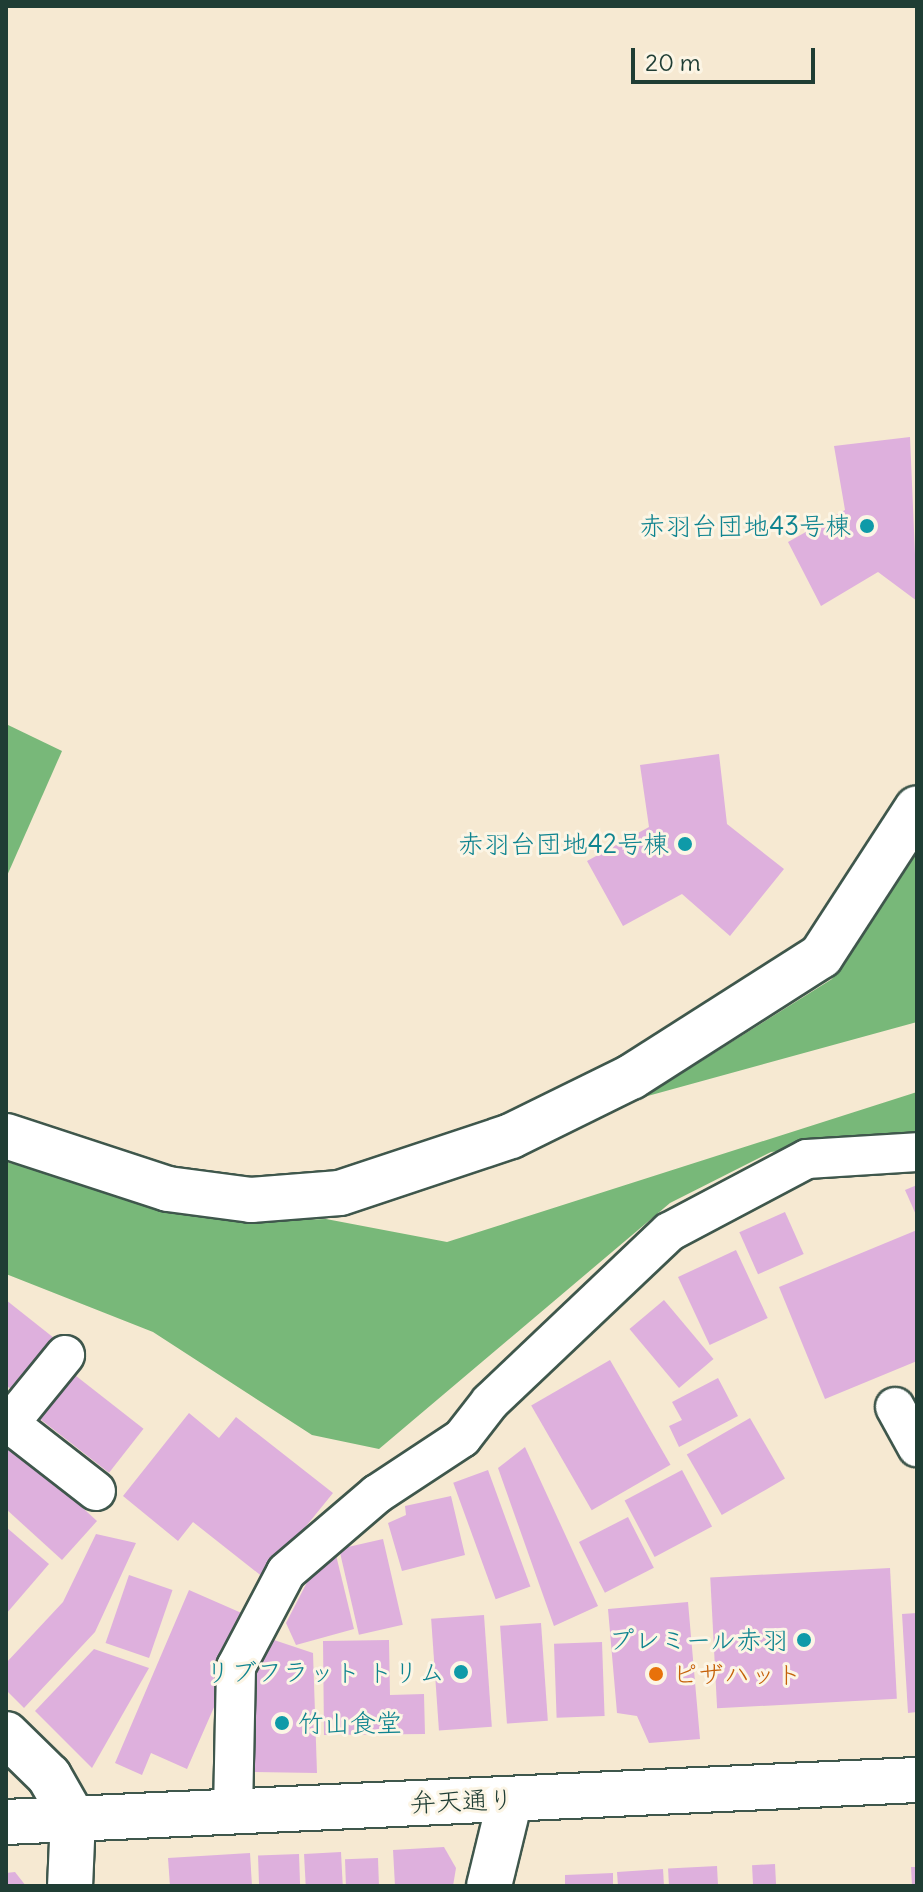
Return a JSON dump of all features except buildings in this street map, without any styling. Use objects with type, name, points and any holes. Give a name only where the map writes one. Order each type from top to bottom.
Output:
[{"type":"street","points":[[6,1136],[168,1189],[251,1200],[340,1193],[511,1136],[631,1077],[821,956],[917,808]]},
{"type":"street","points":[[6,1734],[49,1776],[73,1818],[70,1886]]},
{"type":"street","name":"弁天通り","points":[[6,1822],[917,1780]]},
{"type":"street","points":[[489,1886],[510,1800]]},
{"type":"lane","points":[[233,1811],[236,1667],[286,1572],[377,1494],[462,1438],[490,1402],[669,1232],[807,1159],[917,1152]]},
{"type":"lane","points":[[65,1355],[8,1422],[96,1491]]},
{"type":"lane","points":[[895,1407],[917,1447]]},
{"type":"green space","points":[[6,724],[62,751],[6,878]]},
{"type":"green space","points":[[917,848],[917,1022],[644,1097],[832,979]]},
{"type":"green space","points":[[917,1092],[917,1133],[771,1152],[670,1203],[379,1449],[312,1435],[153,1332],[6,1274],[6,1162],[241,1222],[326,1219],[447,1242]]},
{"type":"place","name":"赤羽台団地43号棟","points":[[867,526]]},
{"type":"place","name":"赤羽台団地42号棟","points":[[685,844]]},
{"type":"place","name":"プレミール赤羽","points":[[804,1640]]},
{"type":"place","name":"リブフラット トリム","points":[[461,1672]]},
{"type":"place","name":"ピザハット","points":[[656,1674]]},
{"type":"place","name":"竹山食堂","points":[[282,1723]]}]
